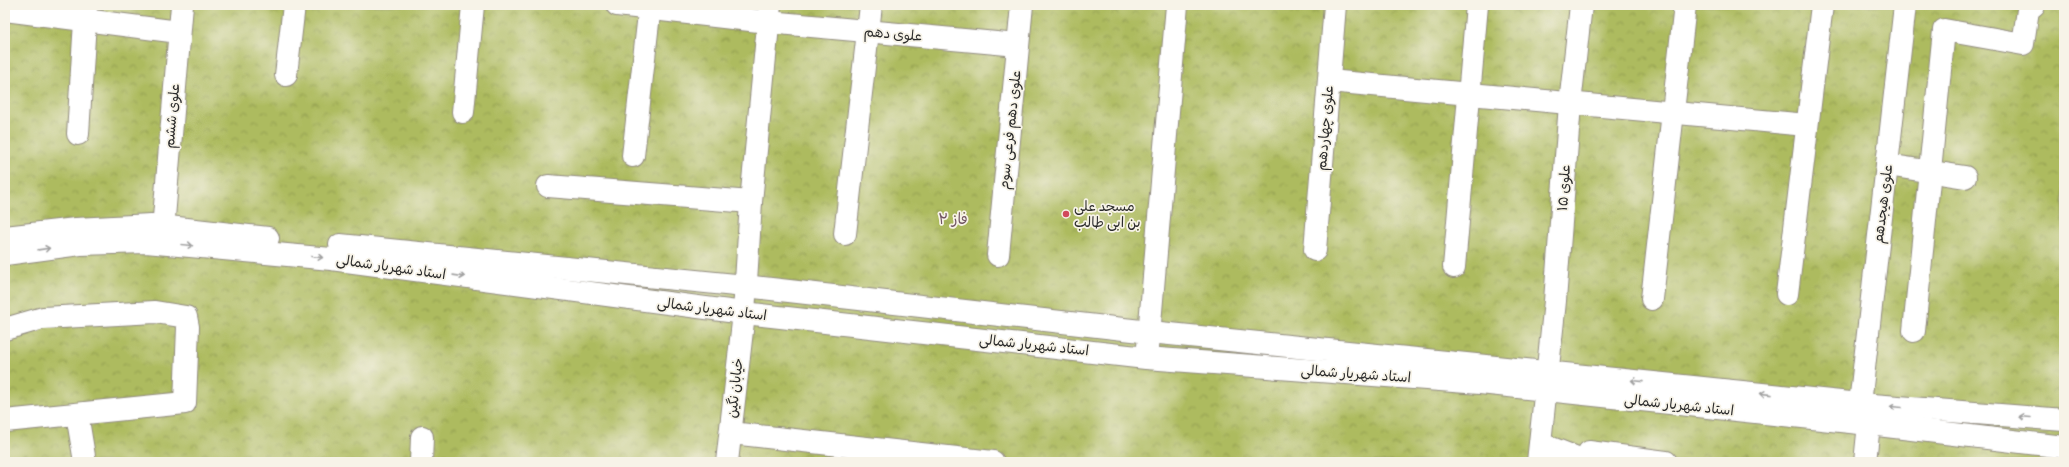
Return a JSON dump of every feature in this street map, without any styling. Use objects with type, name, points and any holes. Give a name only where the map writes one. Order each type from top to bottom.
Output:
[{"type":"street","name":"علوی ششم","points":[[163,235],[182,5]]},
{"type":"street","points":[[286,75],[294,5]]},
{"type":"street","points":[[463,112],[473,5]]},
{"type":"street","name":"علوی دهم","points":[[618,5],[769,13],[868,31],[1018,45]]},
{"type":"street","points":[[845,234],[871,5]]},
{"type":"street","name":"علوی دهم فرعی سوم","points":[[998,255],[1022,5]]},
{"type":"street","points":[[1146,358],[1150,332],[1177,5]]},
{"type":"street","name":"علوی چهاردهم","points":[[1315,250],[1335,5]]},
{"type":"street","points":[[1454,267],[1478,5]]},
{"type":"street","name":"علوی ۱۵","points":[[1539,453],[1555,293],[1570,104],[1581,5]]},
{"type":"street","points":[[1652,299],[1685,5]]},
{"type":"street","points":[[1787,294],[1822,5]]},
{"type":"street","name":"علوی هیجدهم","points":[[1860,404],[1905,5]]},
{"type":"street","points":[[1914,331],[1944,30],[2023,44],[2028,10],[2034,5]]},
{"type":"street","points":[[633,156],[650,7]]},
{"type":"street","points":[[5,10],[85,13],[179,32]]},
{"type":"street","points":[[78,134],[85,13]]},
{"type":"street","name":"خیابان نگین","points":[[727,462],[744,313],[751,202],[769,13]]},
{"type":"street","points":[[1329,81],[1808,125]]},
{"type":"street","points":[[1887,165],[1965,177]]},
{"type":"street","points":[[548,186],[751,202]]},
{"type":"street","name":"استاد شهریار شمالی","points":[[5,237],[76,229],[150,225],[163,235],[330,258],[744,313],[1146,358],[1480,383],[1546,381],[2064,420]]},
{"type":"street","name":"استاد شهریار شمالی","points":[[5,254],[163,235],[745,286],[1150,332],[1546,381],[1869,424],[2064,447]]},
{"type":"street","points":[[5,329],[43,318],[155,312],[186,317],[188,327],[185,403],[5,420]]},
{"type":"street","points":[[77,414],[85,462]]},
{"type":"street","points":[[1865,462],[1869,424]]},
{"type":"street","points":[[730,432],[993,462]]},
{"type":"street","points":[[421,462],[422,437]]},
{"type":"street","points":[[1539,453],[1577,458],[1583,457],[1666,462]]},
{"type":"green space","points":[[5,5],[2064,5],[2064,462],[5,462]]},
{"type":"place","name":"مسجد علی بن ابی طالب","points":[[1066,214]]},
{"type":"district","name":"فاز ۲","points":[[953,219]]}]
